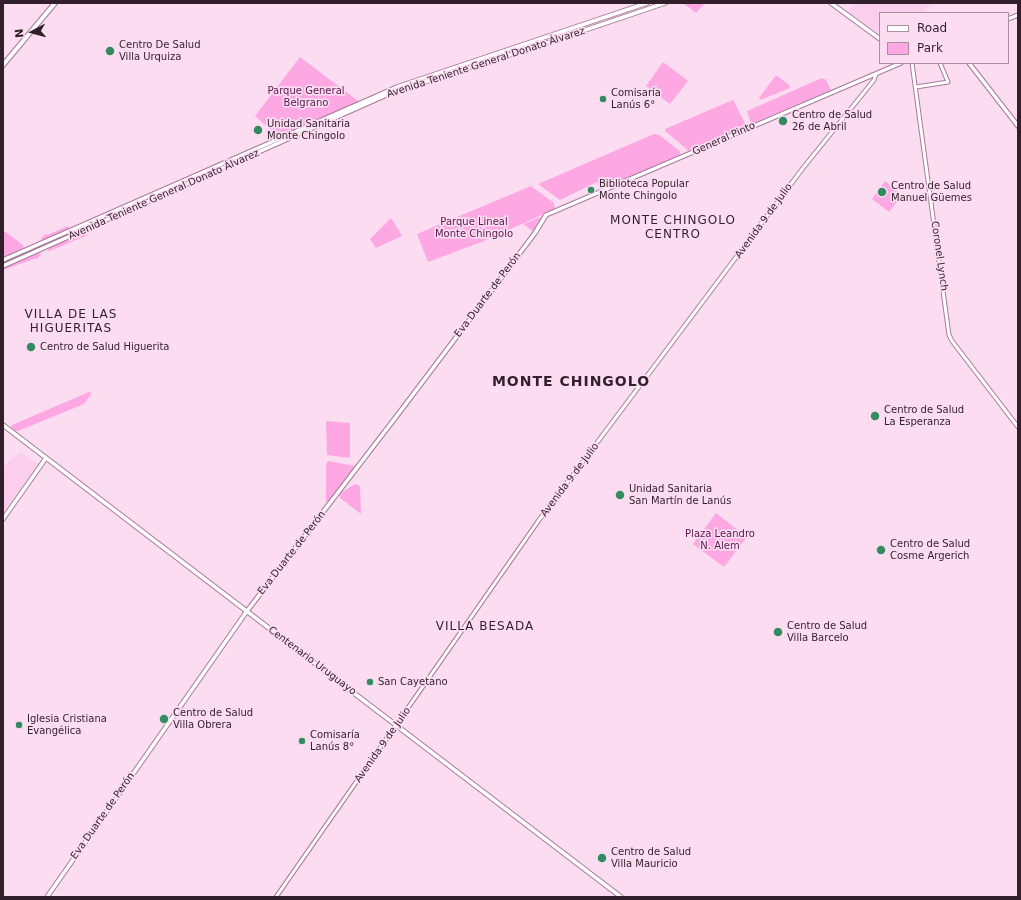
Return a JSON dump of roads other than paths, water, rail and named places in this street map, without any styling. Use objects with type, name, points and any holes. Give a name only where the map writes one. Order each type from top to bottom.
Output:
[{"type":"main road","points":[[3,65],[55,3]]},
{"type":"main road","name":"Avenida Teniente General Donato Álvarez","points":[[3,260],[397,87],[647,3]]},
{"type":"main road","name":"Avenida Teniente General Donato Álvarez","points":[[3,266],[85,230],[136,205],[307,132],[396,91],[537,47],[665,3]]},
{"type":"main road","points":[[831,3],[879,37]]},
{"type":"main road","name":"General Pinto","points":[[546,215],[899,64]]},
{"type":"main road","points":[[970,64],[1018,126]]},
{"type":"main road","name":"Eva Duarte de Perón","points":[[47,897],[247,611],[535,233],[546,215]]},
{"type":"main road","name":"Centenario Uruguayo","points":[[3,425],[621,897]]},
{"type":"main road","points":[[3,519],[46,458]]},
{"type":"street","name":"Coronel Lynch","points":[[912,64],[949,337],[1018,427]]},
{"type":"street","points":[[916,87],[948,82],[940,64]]},
{"type":"street","name":"Avenida 9 de Julio","points":[[276,897],[540,520],[803,168],[874,80],[876,74]]},
{"type":"place","name":"Centro De Salud Villa Urquiza","points":[[110,51]]},
{"type":"place","name":"Comisaría Lanús 6°","points":[[603,99]]},
{"type":"place","name":"Centro de Salud 26 de Abril","points":[[783,121]]},
{"type":"place","name":"Unidad Sanitaria Monte Chingolo","points":[[258,130]]},
{"type":"place","name":"Biblioteca Popular Monte Chingolo","points":[[591,190]]},
{"type":"place","name":"Centro de Salud Manuel Güemes","points":[[882,192]]},
{"type":"place","name":"Centro de Salud Higuerita","points":[[31,347]]},
{"type":"place","name":"Centro de Salud La Esperanza","points":[[875,416]]},
{"type":"place","name":"Unidad Sanitaria San Martín de Lanús","points":[[620,495]]},
{"type":"place","name":"Centro de Salud Cosme Argerich","points":[[881,550]]},
{"type":"place","name":"Centro de Salud Villa Barcelo","points":[[778,632]]},
{"type":"place","name":"San Cayetano","points":[[370,682]]},
{"type":"place","name":"Centro de Salud Villa Obrera","points":[[164,719]]},
{"type":"place","name":"Iglesia Cristiana Evangélica","points":[[19,725]]},
{"type":"place","name":"Comisaría Lanús 8°","points":[[302,741]]},
{"type":"place","name":"Centro de Salud Villa Mauricio","points":[[602,858]]},
{"type":"district","name":"MONTE CHINGOLO CENTRO","points":[[673,228]]},
{"type":"district","name":"VILLA DE LAS HIGUERITAS","points":[[71,322]]},
{"type":"district","name":"MONTE CHINGOLO","points":[[571,382]]},
{"type":"district","name":"VILLA BESADA","points":[[485,627]]},
{"type":"park label","name":"Parque General Belgrano","points":[[306,96]]},
{"type":"park label","name":"Parque Lineal Monte Chingolo","points":[[474,228]]},
{"type":"park label","name":"Plaza Leandro N. Alem","points":[[720,540]]}]
